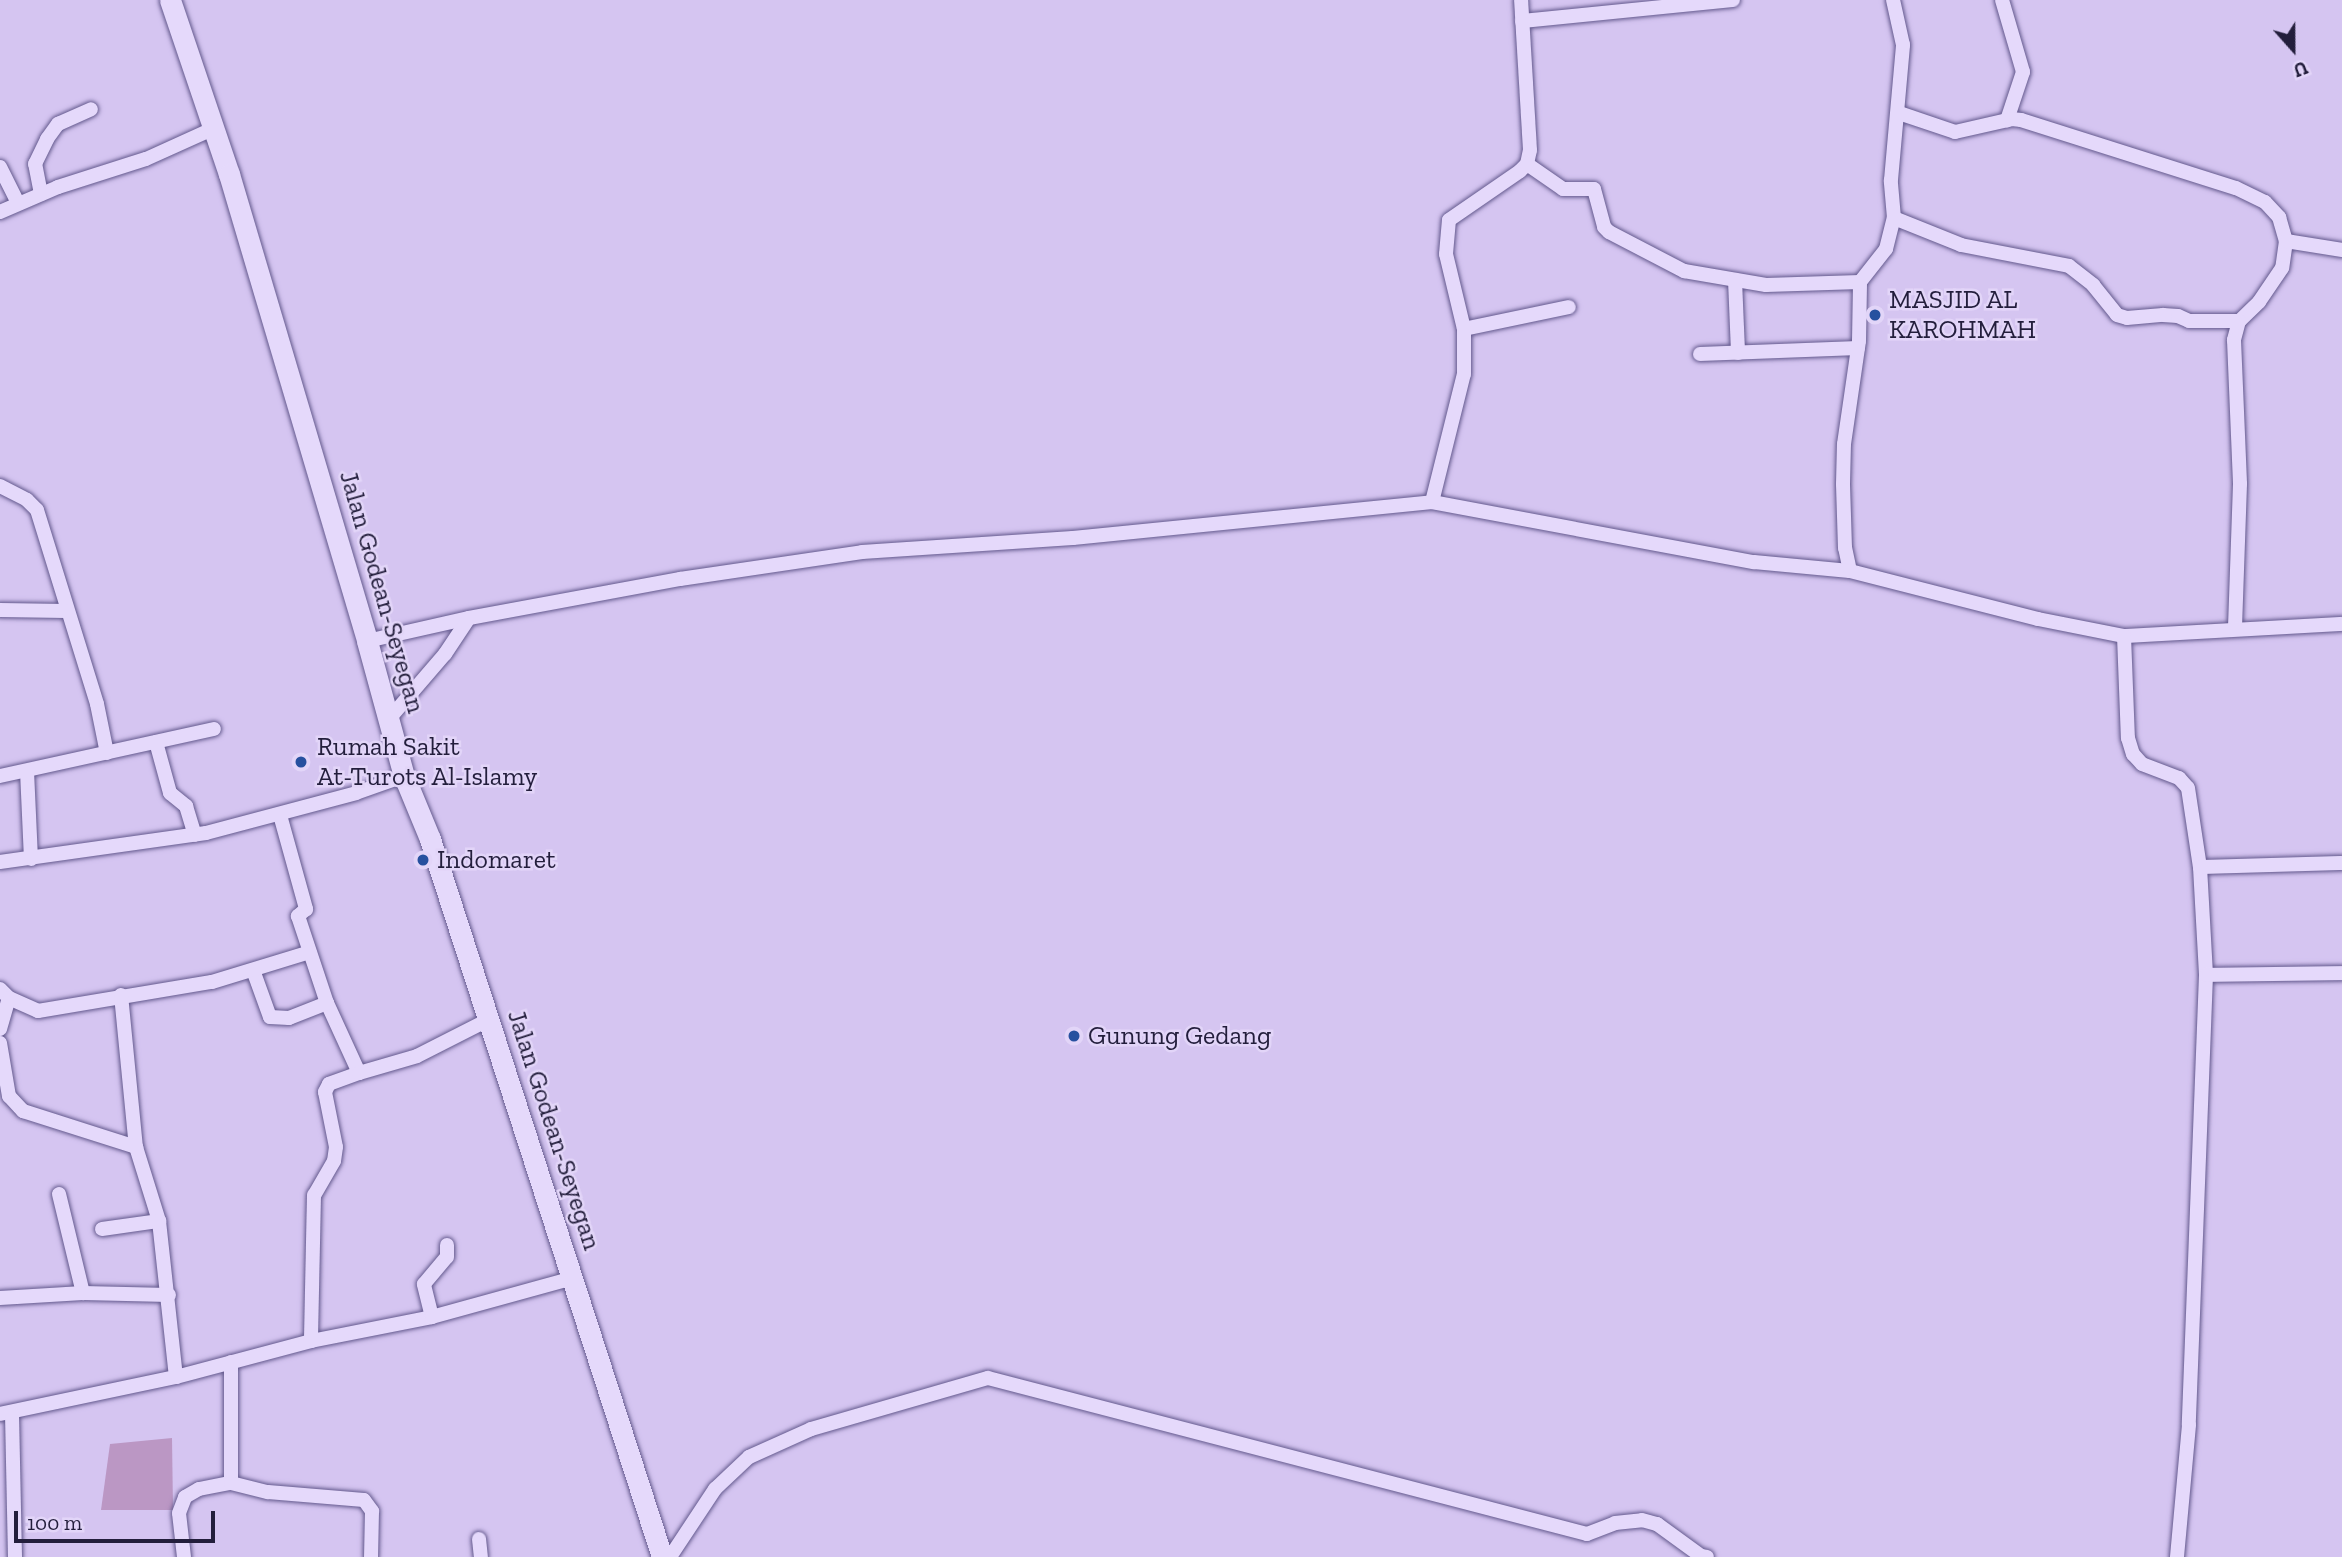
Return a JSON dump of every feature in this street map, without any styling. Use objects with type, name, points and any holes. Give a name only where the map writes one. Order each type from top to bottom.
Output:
[{"type":"main road","name":"Jalan Godean-Seyegan","points":[[170,0],[229,174],[367,641],[404,776],[430,839],[662,1557]]},
{"type":"street","points":[[1432,502],[1464,374],[1464,329],[1446,254],[1445,238],[1450,220],[1527,164],[1530,150],[1521,0]]},
{"type":"street","points":[[1522,21],[1733,0]]},
{"type":"street","points":[[1850,571],[1845,548],[1844,444],[1858,348],[1860,282],[1886,249],[1894,218],[1891,180],[1903,45],[1893,0]]},
{"type":"street","points":[[2002,0],[2023,72],[2007,120]]},
{"type":"street","points":[[41,194],[35,164],[47,139],[58,124],[91,109]]},
{"type":"street","points":[[1899,113],[1955,132],[2007,120],[2021,120],[2236,188],[2265,202],[2279,217],[2286,241],[2282,268],[2259,302],[2239,321],[2234,340],[2240,484],[2235,629]]},
{"type":"street","points":[[0,212],[41,194],[146,159],[212,129]]},
{"type":"street","points":[[1527,164],[1563,189],[1594,188],[1604,227],[1609,232],[1679,268],[1766,285],[1860,282]]},
{"type":"street","points":[[0,167],[18,203]]},
{"type":"street","points":[[1894,218],[1961,246],[2069,266],[2093,285],[2117,315],[2127,318],[2163,315],[2208,323],[2239,321]]},
{"type":"street","points":[[2286,241],[2342,250]]},
{"type":"street","points":[[1735,280],[1738,353]]},
{"type":"street","points":[[1464,329],[1569,307]]},
{"type":"street","points":[[1700,354],[1858,348]]},
{"type":"street","points":[[0,486],[27,500],[37,509],[66,611],[97,704],[107,754]]},
{"type":"street","points":[[367,641],[469,618],[680,579],[862,552],[1073,538],[1432,502],[1754,562],[1850,571],[2038,619],[2124,636],[2342,624]]},
{"type":"street","points":[[0,610],[66,611]]},
{"type":"street","points":[[389,719],[445,654],[469,618]]},
{"type":"street","points":[[2124,636],[2130,746],[2142,764],[2183,781],[2188,788],[2200,867],[2206,975],[2189,1425],[2177,1557]]},
{"type":"street","points":[[0,776],[214,729]]},
{"type":"street","points":[[156,743],[170,793],[186,806],[195,835]]},
{"type":"street","points":[[27,771],[31,859]]},
{"type":"street","points":[[0,862],[195,835],[280,815],[404,776]]},
{"type":"street","points":[[280,815],[306,909],[298,916],[327,1003],[359,1073]]},
{"type":"street","points":[[2200,867],[2342,863]]},
{"type":"street","points":[[0,1029],[5,993],[38,1011],[121,995],[186,987],[310,952]]},
{"type":"street","points":[[253,970],[270,1017],[289,1018],[327,1003]]},
{"type":"street","points":[[2206,975],[2342,972]]},
{"type":"street","points":[[121,995],[136,1147],[159,1221],[176,1377]]},
{"type":"street","points":[[311,1341],[314,1195],[334,1161],[336,1147],[325,1092],[329,1084],[417,1056],[488,1020]]},
{"type":"street","points":[[0,1043],[9,1096],[23,1111],[136,1147]]},
{"type":"street","points":[[59,1194],[83,1293]]},
{"type":"street","points":[[102,1229],[159,1221]]},
{"type":"street","points":[[432,1317],[424,1284],[447,1257],[447,1245]]},
{"type":"street","points":[[15,1557],[6,1414],[176,1377],[311,1341],[432,1317],[574,1279]]},
{"type":"street","points":[[0,1298],[83,1293],[169,1296]]},
{"type":"street","points":[[231,1362],[231,1483]]},
{"type":"street","points":[[670,1557],[715,1489],[733,1469],[758,1452],[811,1429],[988,1378],[1587,1534],[1615,1523],[1642,1520],[1657,1524],[1701,1556],[1707,1557]]},
{"type":"street","points":[[184,1557],[179,1513],[185,1497],[199,1489],[231,1483],[268,1492],[364,1500],[372,1511],[371,1557]]},
{"type":"street","points":[[480,1539],[481,1557]]},
{"type":"shaded area","points":[[172,1438],[173,1510],[101,1510],[110,1444]]},
{"type":"place","name":"MASJID AL KAROHMAH","points":[[1875,315]]},
{"type":"place","name":"Rumah Sakit At-Turots Al-Islamy","points":[[301,762]]},
{"type":"place","name":"Indomaret","points":[[423,860]]},
{"type":"place","name":"Gunung Gedang","points":[[1074,1036]]}]
